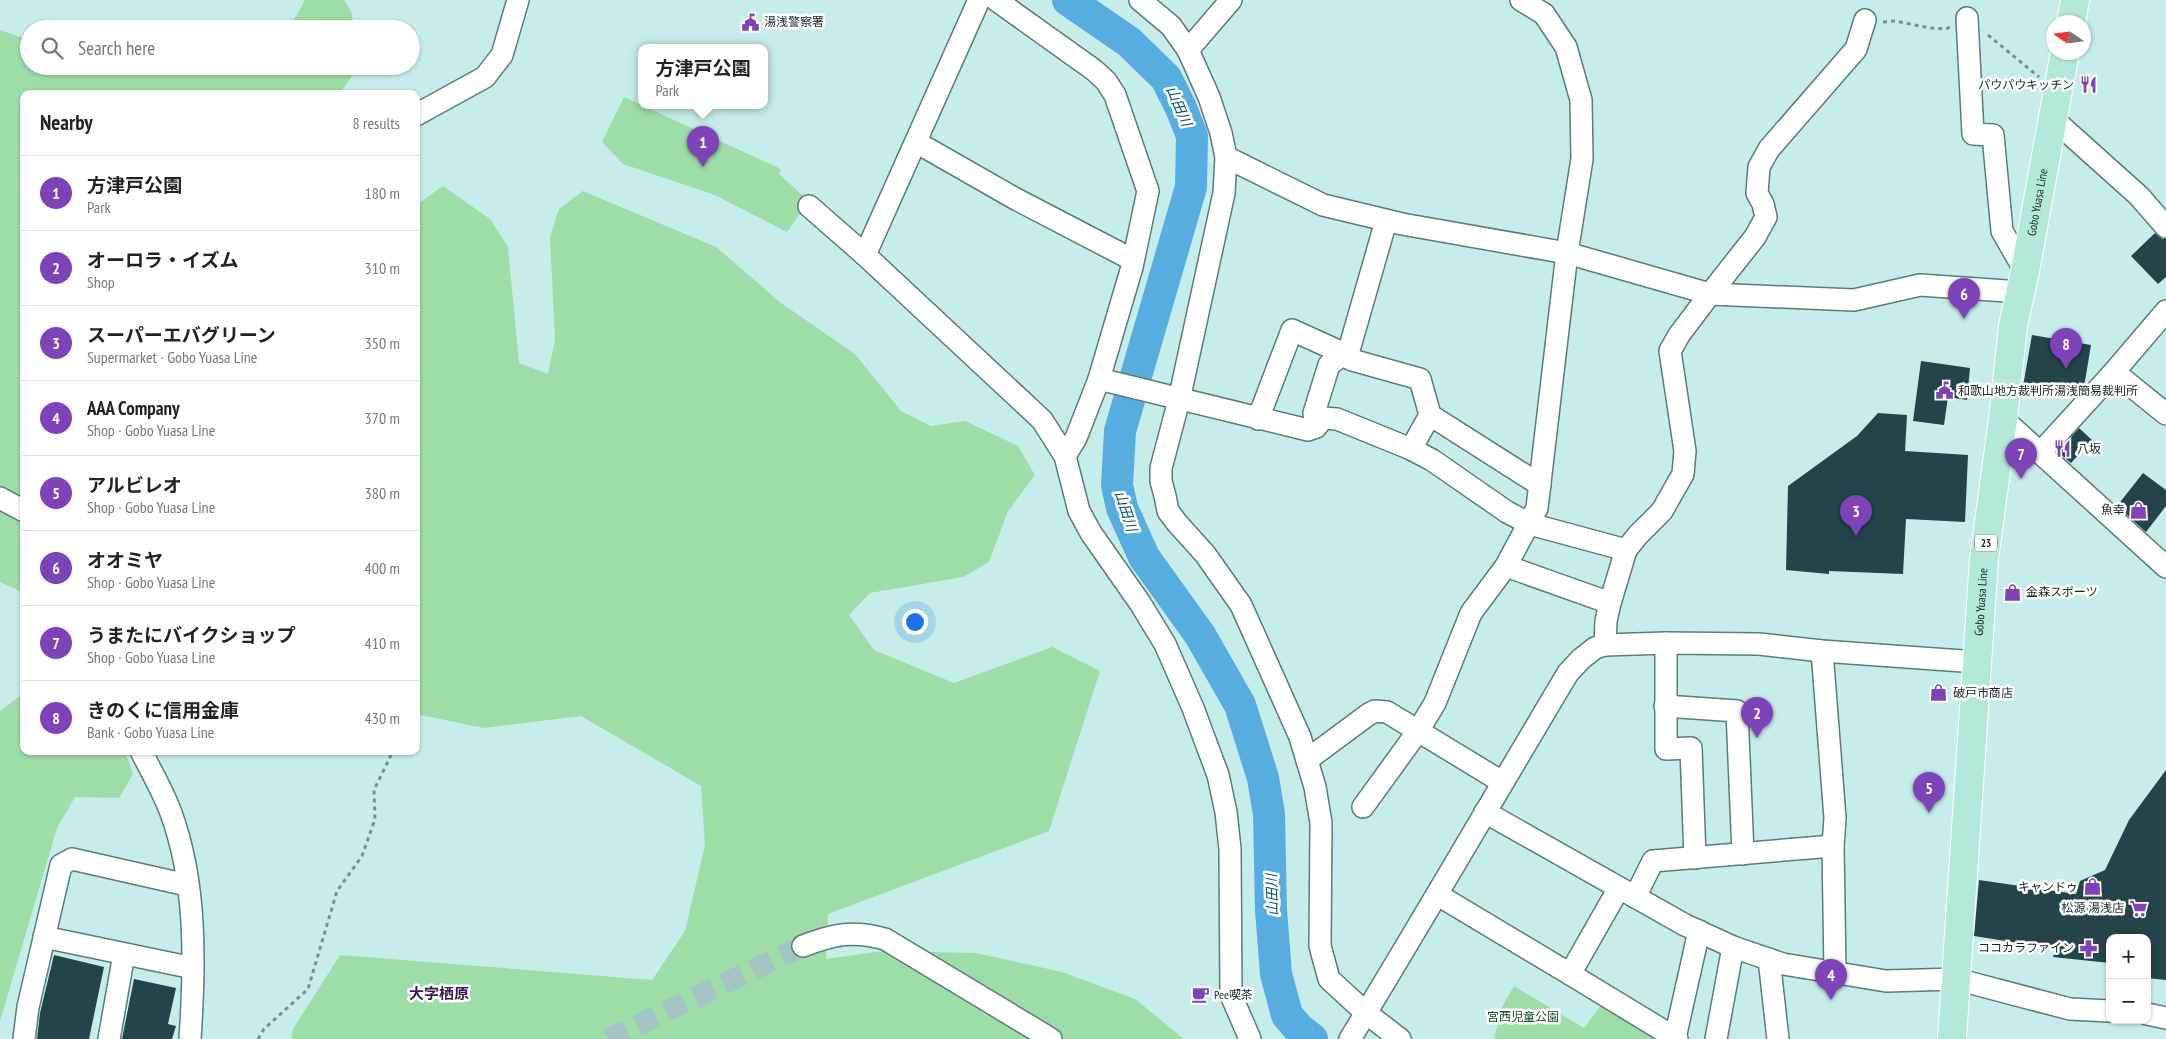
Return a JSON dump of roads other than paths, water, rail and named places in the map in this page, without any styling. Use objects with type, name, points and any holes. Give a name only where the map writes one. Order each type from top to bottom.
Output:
[{"type":"main road","points":[[2072,15],[2075,0]]},
{"type":"main road","name":"Gobo Yuasa Line","points":[[1952,1039],[1984,559],[2003,419],[2013,326],[2063,60]]},
{"type":"street","points":[[420,113],[485,77],[502,55],[518,0]]},
{"type":"street","points":[[865,255],[980,0]]},
{"type":"street","points":[[996,0],[1094,70],[1106,81],[1115,95],[1148,191],[1104,381],[1065,456]]},
{"type":"street","points":[[1140,0],[1171,26],[1188,50],[1209,97],[1221,133],[1226,157],[1224,193],[1174,399],[1161,468],[1161,482],[1168,511],[1206,554],[1241,604],[1300,737],[1315,787],[1321,823],[1320,946],[1330,979],[1358,1025],[1400,1039]]},
{"type":"street","points":[[1188,50],[1231,0]]},
{"type":"street","points":[[1363,808],[1418,731],[1435,703],[1471,613],[1506,566],[1538,508],[1567,253],[1582,159],[1581,100],[1566,47],[1544,14],[1521,0]]},
{"type":"street","points":[[1226,157],[1323,205],[1386,220],[1567,253],[1710,294],[1854,300],[1920,284],[2023,281],[2002,231],[1993,135],[1973,134],[1967,18]]},
{"type":"street","points":[[1606,645],[1606,621],[1626,550],[1662,511],[1683,474],[1685,451],[1670,351],[1679,335],[1755,237],[1766,218],[1763,204],[1757,193],[1759,167],[1769,150],[1856,48],[1865,20]]},
{"type":"street","points":[[420,124],[440,102]]},
{"type":"street","points":[[2052,118],[2139,196],[2166,228]]},
{"type":"street","points":[[916,142],[1014,198],[1133,260]]},
{"type":"street","points":[[809,206],[865,255],[1042,420],[1065,456],[1079,511],[1091,533],[1140,603],[1165,644],[1193,708],[1218,775],[1226,812],[1230,849],[1231,995],[1250,1039]]},
{"type":"street","points":[[1316,427],[1314,413],[1329,365],[1348,350],[1386,220]]},
{"type":"street","points":[[2040,453],[2114,372],[2166,310]]},
{"type":"street","points":[[1258,419],[1292,330],[1336,350],[1352,360],[1420,379],[1430,415],[1540,485]]},
{"type":"street","points":[[2114,372],[2166,414]]},
{"type":"street","points":[[1104,381],[1308,430],[1316,427],[1323,418],[1331,417],[1432,460],[1507,512],[1530,524],[1626,550]]},
{"type":"street","points":[[1411,450],[1430,415]]},
{"type":"street","points":[[2003,419],[2166,567]]},
{"type":"street","points":[[0,498],[20,509]]},
{"type":"street","points":[[1506,566],[1610,603]]},
{"type":"street","points":[[1358,1025],[1438,895],[1502,782],[1568,673],[1595,648],[1606,645],[1666,643],[1759,644],[1822,651],[1978,662]]},
{"type":"street","points":[[1666,643],[1666,749],[1691,748],[1695,858]]},
{"type":"street","points":[[1822,651],[1835,818],[1833,846],[1835,971]]},
{"type":"street","points":[[1665,706],[1737,710],[1743,854]]},
{"type":"street","points":[[1307,760],[1375,711],[1387,712],[1502,782]]},
{"type":"street","points":[[143,755],[171,812],[183,855],[193,941],[190,1039]]},
{"type":"street","points":[[153,755],[156,779]]},
{"type":"street","points":[[1485,812],[1699,931],[1733,948],[1782,964],[1835,971],[1886,981],[1956,979],[2070,1009],[2106,1011]]},
{"type":"street","points":[[1570,974],[1627,892],[1653,861],[1833,846]]},
{"type":"street","points":[[24,1039],[28,1007],[61,865],[72,859],[187,885]]},
{"type":"street","points":[[1438,895],[1676,1038],[1699,931]]},
{"type":"street","points":[[803,946],[826,937],[846,933],[868,934],[885,939],[1051,1039]]},
{"type":"street","points":[[44,937],[193,968]]},
{"type":"street","points":[[1716,1039],[1733,948]]},
{"type":"street","points":[[109,1039],[124,954]]},
{"type":"street","points":[[1769,959],[1778,1039]]},
{"type":"street","points":[[2151,1015],[2166,1018]]},
{"type":"waterway","name":"山田川","points":[[1068,0],[1129,42],[1166,78],[1192,136],[1191,187],[1120,431],[1117,485],[1122,508],[1144,557],[1200,635],[1240,705],[1263,778],[1269,814],[1271,910],[1276,974],[1287,1015],[1299,1029],[1312,1039]]},
{"type":"tunnel","points":[[608,1039],[803,946]]},
{"type":"place","name":"湯浅警察署","points":[[750,22]]},
{"type":"place","name":"パウパウキッチン","points":[[2088,85]]},
{"type":"place","name":"方津戸公園","points":[[703,167]]},
{"type":"place","name":"オオミヤ","points":[[1964,319]]},
{"type":"place","name":"きのくに信用金庫","points":[[2066,369]]},
{"type":"place","name":"和歌山地方裁判所湯浅簡易裁判所","points":[[1944,391]]},
{"type":"place","name":"八坂","points":[[2063,449]]},
{"type":"place","name":"うまたにバイクショップ","points":[[2021,479]]},
{"type":"place","name":"魚幸","points":[[2139,510]]},
{"type":"place","name":"スーパーエバグリーン","points":[[1856,536]]},
{"type":"place","name":"金森スポーツ","points":[[2012,592]]},
{"type":"place","name":"破戸市商店","points":[[1939,693]]},
{"type":"place","name":"オーロラ・イズム","points":[[1757,738]]},
{"type":"place","name":"アルビレオ","points":[[1929,813]]},
{"type":"place","name":"キャンドゥ","points":[[2092,887]]},
{"type":"place","name":"松源 湯浅店","points":[[2138,908]]},
{"type":"place","name":"ココカラファイン","points":[[2088,948]]},
{"type":"place","name":"Pee喫茶","points":[[1200,995]]},
{"type":"place","name":"AAA Company","points":[[1831,1000]]},
{"type":"district","name":"大字栖原","points":[[439,994]]},
{"type":"park label","name":"宮西児童公園","points":[[1523,1017]]}]
